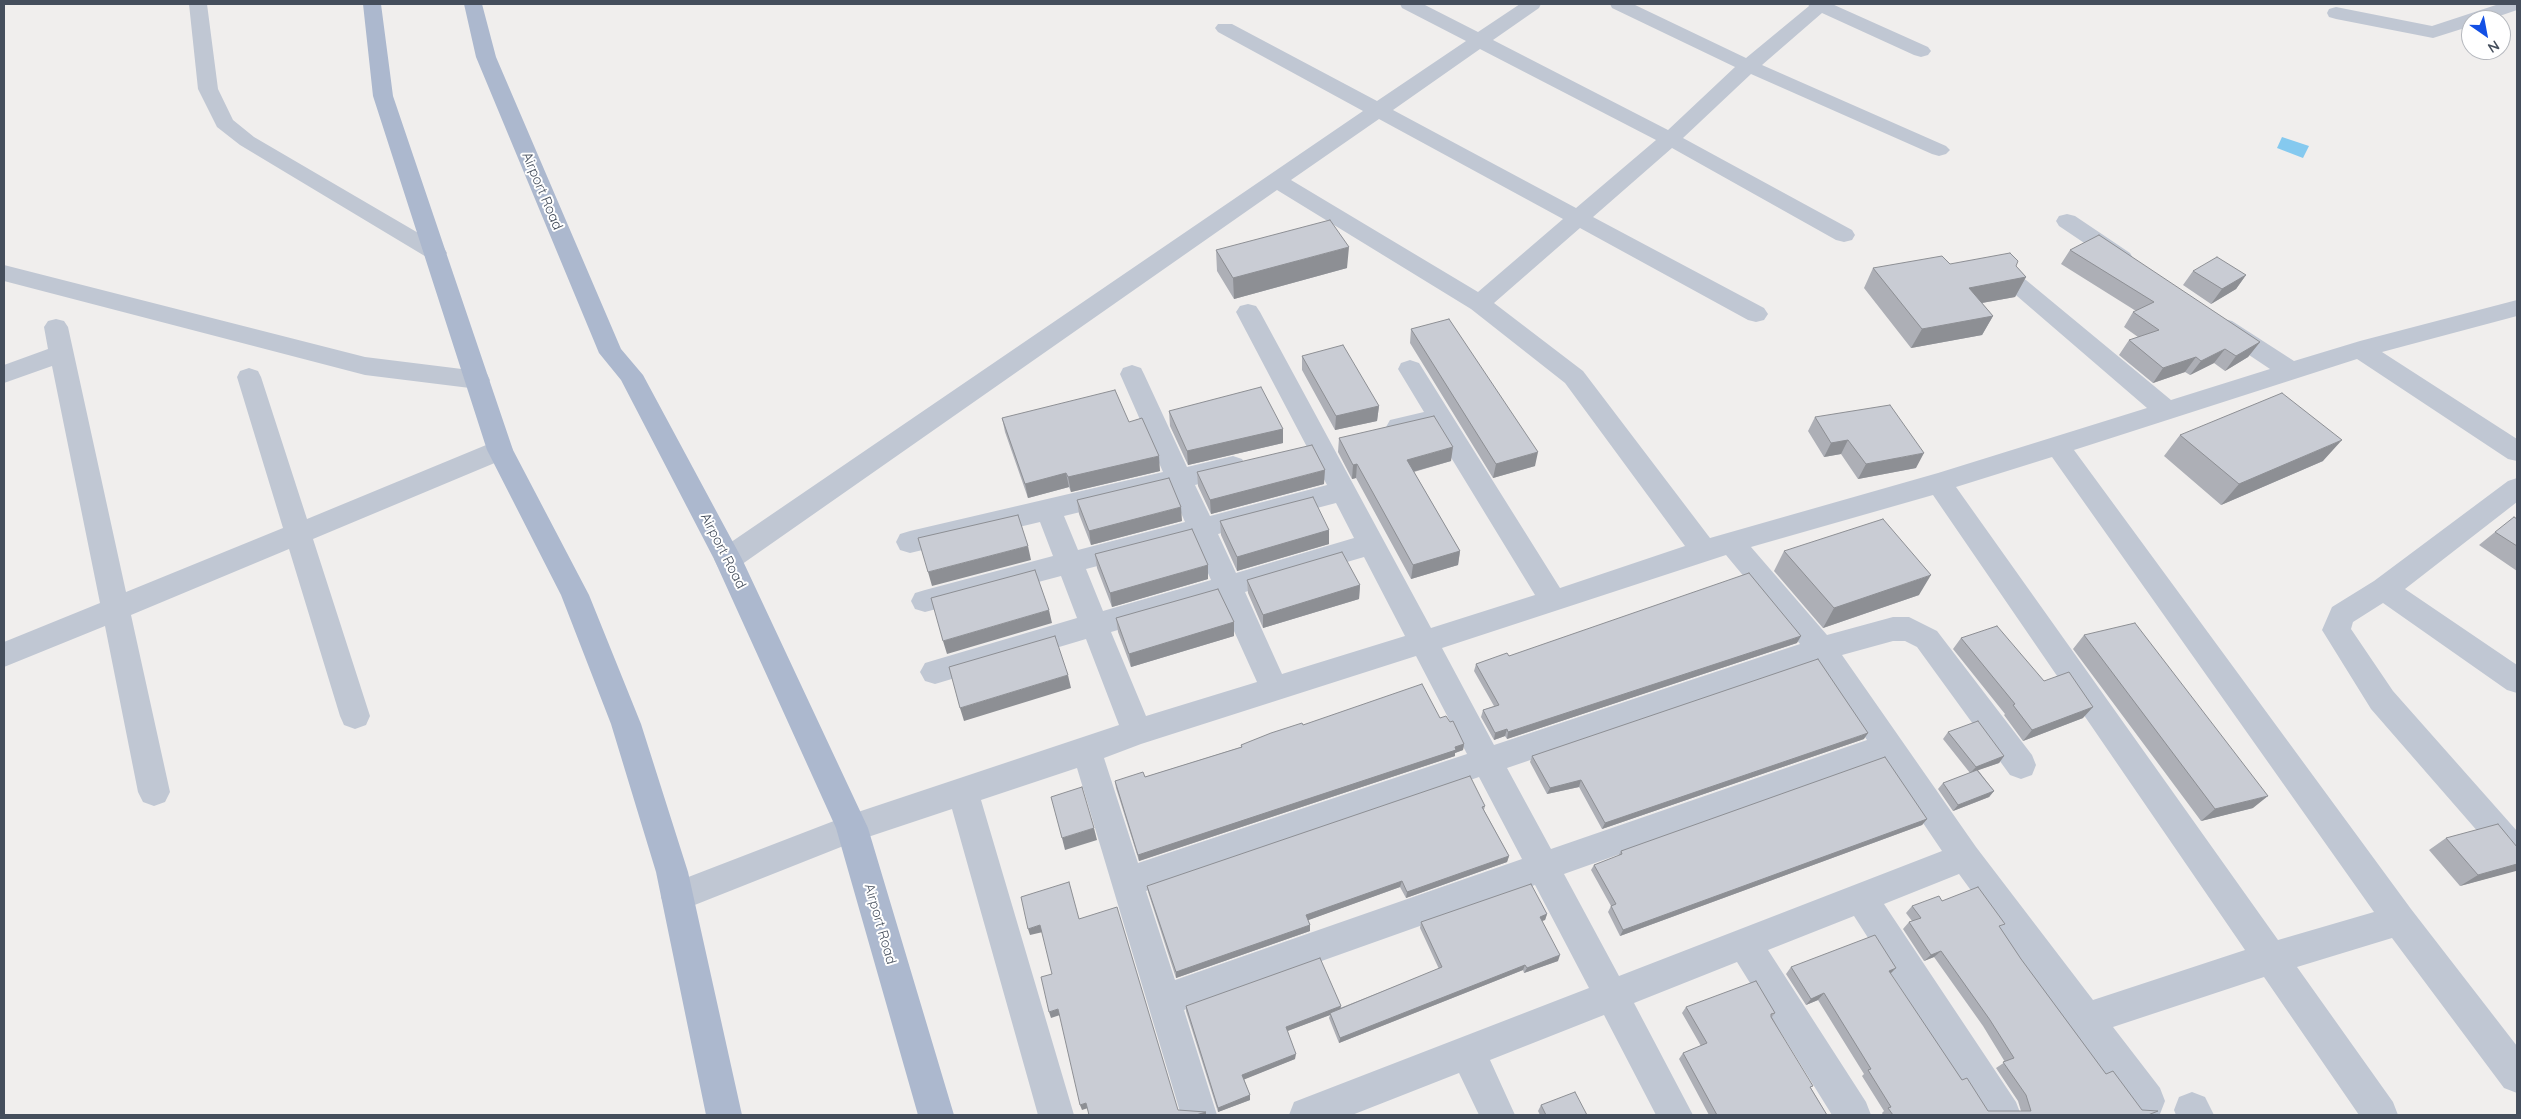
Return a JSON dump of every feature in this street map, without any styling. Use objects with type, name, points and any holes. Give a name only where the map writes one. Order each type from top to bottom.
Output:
[{"type":"main road","points":[[372,4],[383,96],[500,450],[575,595],[626,724],[672,872],[724,1115]]},
{"type":"main road","name":"Airport Road","points":[[473,4],[486,57],[611,352],[631,375],[728,559],[852,828],[936,1115]]},
{"type":"street","points":[[198,4],[208,89],[224,123],[247,141],[436,253]]},
{"type":"street","points":[[1409,4],[1479,42],[1670,139],[1844,235]]},
{"type":"street","points":[[728,559],[1532,4]]},
{"type":"street","points":[[1619,4],[1748,66],[1939,150]]},
{"type":"street","points":[[1479,303],[1670,139],[1748,66],[1820,4],[1921,51]]},
{"type":"street","points":[[2336,13],[2433,32],[2517,4]]},
{"type":"street","points":[[1225,28],[1756,314]]},
{"type":"street","points":[[1277,181],[1479,303],[1574,377],[1718,547],[1821,649],[1965,857],[2148,1101]]},
{"type":"street","points":[[2067,221],[2139,270]]},
{"type":"street","points":[[4,273],[366,366],[478,380]]},
{"type":"street","points":[[2018,285],[2167,411]]},
{"type":"street","points":[[677,897],[852,828],[1087,751],[1137,732],[1275,690],[1718,547],[1939,483],[2360,349],[2517,308]]},
{"type":"street","points":[[1248,312],[1674,1115]]},
{"type":"street","points":[[2203,313],[2292,372]]},
{"type":"street","points":[[56,327],[154,792]]},
{"type":"street","points":[[2360,349],[2517,452]]},
{"type":"street","points":[[4,374],[62,353]]},
{"type":"street","points":[[1410,369],[1553,601]]},
{"type":"street","points":[[1132,374],[1275,690]]},
{"type":"street","points":[[249,377],[355,716]]},
{"type":"street","points":[[1375,433],[1440,417]]},
{"type":"street","points":[[2057,445],[2399,920],[2517,1075]]},
{"type":"street","points":[[4,655],[500,450]]},
{"type":"street","points":[[910,542],[1254,461]]},
{"type":"street","points":[[1939,483],[2380,1115]]},
{"type":"street","points":[[2517,488],[2500,516],[2342,615],[2336,630],[2382,700],[2517,854]]},
{"type":"street","points":[[924,601],[1343,491]]},
{"type":"street","points":[[1048,509],[1137,732]]},
{"type":"street","points":[[935,672],[1372,544]]},
{"type":"street","points":[[2384,589],[2517,681]]},
{"type":"street","points":[[1127,882],[1821,649],[1893,629],[1909,629],[1928,639],[2020,765]]},
{"type":"street","points":[[1163,1001],[1889,746]]},
{"type":"street","points":[[1087,751],[1198,1115]]},
{"type":"street","points":[[963,791],[1056,1115]]},
{"type":"street","points":[[1324,1112],[1468,1052],[1965,857]]},
{"type":"street","points":[[1861,898],[2003,1115]]},
{"type":"street","points":[[2086,1019],[2272,958],[2399,920]]},
{"type":"street","points":[[1745,944],[1853,1115]]},
{"type":"street","points":[[1468,1052],[1497,1115]]},
{"type":"water","points":[[2282,137],[2309,146],[2303,158],[2277,148]]},
{"type":"building","points":[[1330,220],[1349,247],[1233,278],[1216,250]]},
{"type":"building","points":[[2099,235],[2260,342],[2236,356],[2225,349],[2201,361],[2196,357],[2163,368],[2129,340],[2159,330],[2133,312],[2154,302],[2070,250]]},
{"type":"building","points":[[2010,253],[2018,261],[2016,266],[2026,277],[1969,288],[1993,316],[1922,329],[1873,268],[1942,256],[1950,264]]},
{"type":"building","points":[[2217,257],[2246,275],[2222,289],[2193,271]]},
{"type":"building","points":[[1449,319],[1538,452],[1496,464],[1411,329]]},
{"type":"building","points":[[1343,345],[1379,406],[1336,416],[1302,356]]},
{"type":"building","points":[[1261,387],[1283,429],[1187,451],[1169,411]]},
{"type":"building","points":[[1115,390],[1129,422],[1142,418],[1159,456],[1068,477],[1066,473],[1025,484],[1002,418]]},
{"type":"building","points":[[2282,393],[2342,440],[2239,484],[2180,435]]},
{"type":"building","points":[[1890,405],[1924,453],[1866,464],[1848,440],[1831,443],[1815,417]]},
{"type":"building","points":[[1434,416],[1453,447],[1407,460],[1460,551],[1413,565],[1357,464],[1353,465],[1339,438]]},
{"type":"building","points":[[1312,445],[1325,470],[1210,500],[1197,472]]},
{"type":"building","points":[[1169,478],[1181,507],[1089,531],[1077,500]]},
{"type":"building","points":[[1313,497],[1329,530],[1237,557],[1220,521]]},
{"type":"building","points":[[1018,515],[1028,546],[928,572],[918,538]]},
{"type":"building","points":[[2514,517],[2517,519],[2517,546],[2495,532]]},
{"type":"building","points":[[1883,519],[1931,575],[1834,608],[1784,551]]},
{"type":"building","points":[[1192,529],[1208,565],[1110,593],[1095,554]]},
{"type":"building","points":[[1342,552],[1360,585],[1263,615],[1247,580]]},
{"type":"building","points":[[1035,570],[1049,610],[943,641],[931,598]]},
{"type":"building","points":[[1749,573],[1801,636],[1508,732],[1507,729],[1495,733],[1483,710],[1499,705],[1476,664],[1507,653],[1509,656]]},
{"type":"building","points":[[1218,589],[1234,622],[1129,654],[1116,618]]},
{"type":"building","points":[[2135,623],[2268,796],[2215,809],[2084,635]]},
{"type":"building","points":[[1997,626],[2044,681],[2069,672],[2093,707],[2032,730],[2013,705],[2015,704],[1961,638]]},
{"type":"building","points":[[1055,636],[1068,675],[960,708],[949,667]]},
{"type":"building","points":[[1818,659],[1868,733],[1605,823],[1581,780],[1550,788],[1532,756]]},
{"type":"building","points":[[1422,684],[1440,718],[1446,716],[1450,722],[1453,721],[1464,744],[1455,747],[1456,750],[1138,855],[1115,781],[1143,772],[1145,777],[1242,747],[1241,745],[1271,733],[1302,723],[1303,725]]},
{"type":"building","points":[[1978,721],[2004,756],[1976,767],[1948,732]]},
{"type":"building","points":[[1885,757],[1927,819],[1623,930],[1611,906],[1616,904],[1594,865],[1622,854],[1621,851]]},
{"type":"building","points":[[1977,770],[1994,791],[1958,805],[1943,783]]},
{"type":"building","points":[[1470,776],[1485,806],[1482,807],[1509,856],[1407,892],[1402,881],[1306,915],[1310,925],[1176,972],[1147,886]]},
{"type":"building","points":[[1082,787],[1094,828],[1062,838],[1051,797]]},
{"type":"building","points":[[2498,824],[2517,847],[2517,864],[2478,875],[2446,838]]},
{"type":"building","points":[[1069,882],[1079,919],[1117,907],[1178,1110],[1206,1112],[1196,1115],[1089,1115],[1086,1103],[1080,1105],[1058,1009],[1049,1012],[1041,977],[1052,974],[1040,925],[1028,929],[1021,897]]},
{"type":"building","points":[[1531,884],[1547,914],[1540,917],[1560,955],[1527,968],[1525,965],[1340,1038],[1330,1013],[1442,967],[1421,922]]},
{"type":"building","points":[[1978,887],[2005,924],[1999,926],[2021,959],[2106,1074],[2113,1071],[2142,1110],[2158,1111],[2148,1115],[1893,1115],[1888,1108],[1891,1107],[1868,1070],[1871,1069],[1824,993],[1811,999],[1791,967],[1875,935],[1896,968],[1889,971],[1962,1080],[1967,1078],[1988,1111],[2031,1111],[2026,1095],[2003,1062],[2014,1058],[1990,1020],[1941,951],[1931,955],[1909,922],[1921,918],[1912,906],[1939,896],[1942,901]]},
{"type":"building","points":[[1320,958],[1341,1006],[1286,1027],[1296,1054],[1242,1075],[1250,1095],[1218,1108],[1186,1006]]},
{"type":"building","points":[[1756,981],[1775,1013],[1771,1014],[1771,1017],[1813,1086],[1810,1087],[1827,1115],[1717,1115],[1683,1053],[1707,1043],[1686,1007]]},
{"type":"building","points":[[1575,1092],[1587,1115],[1546,1115],[1541,1105]]}]
